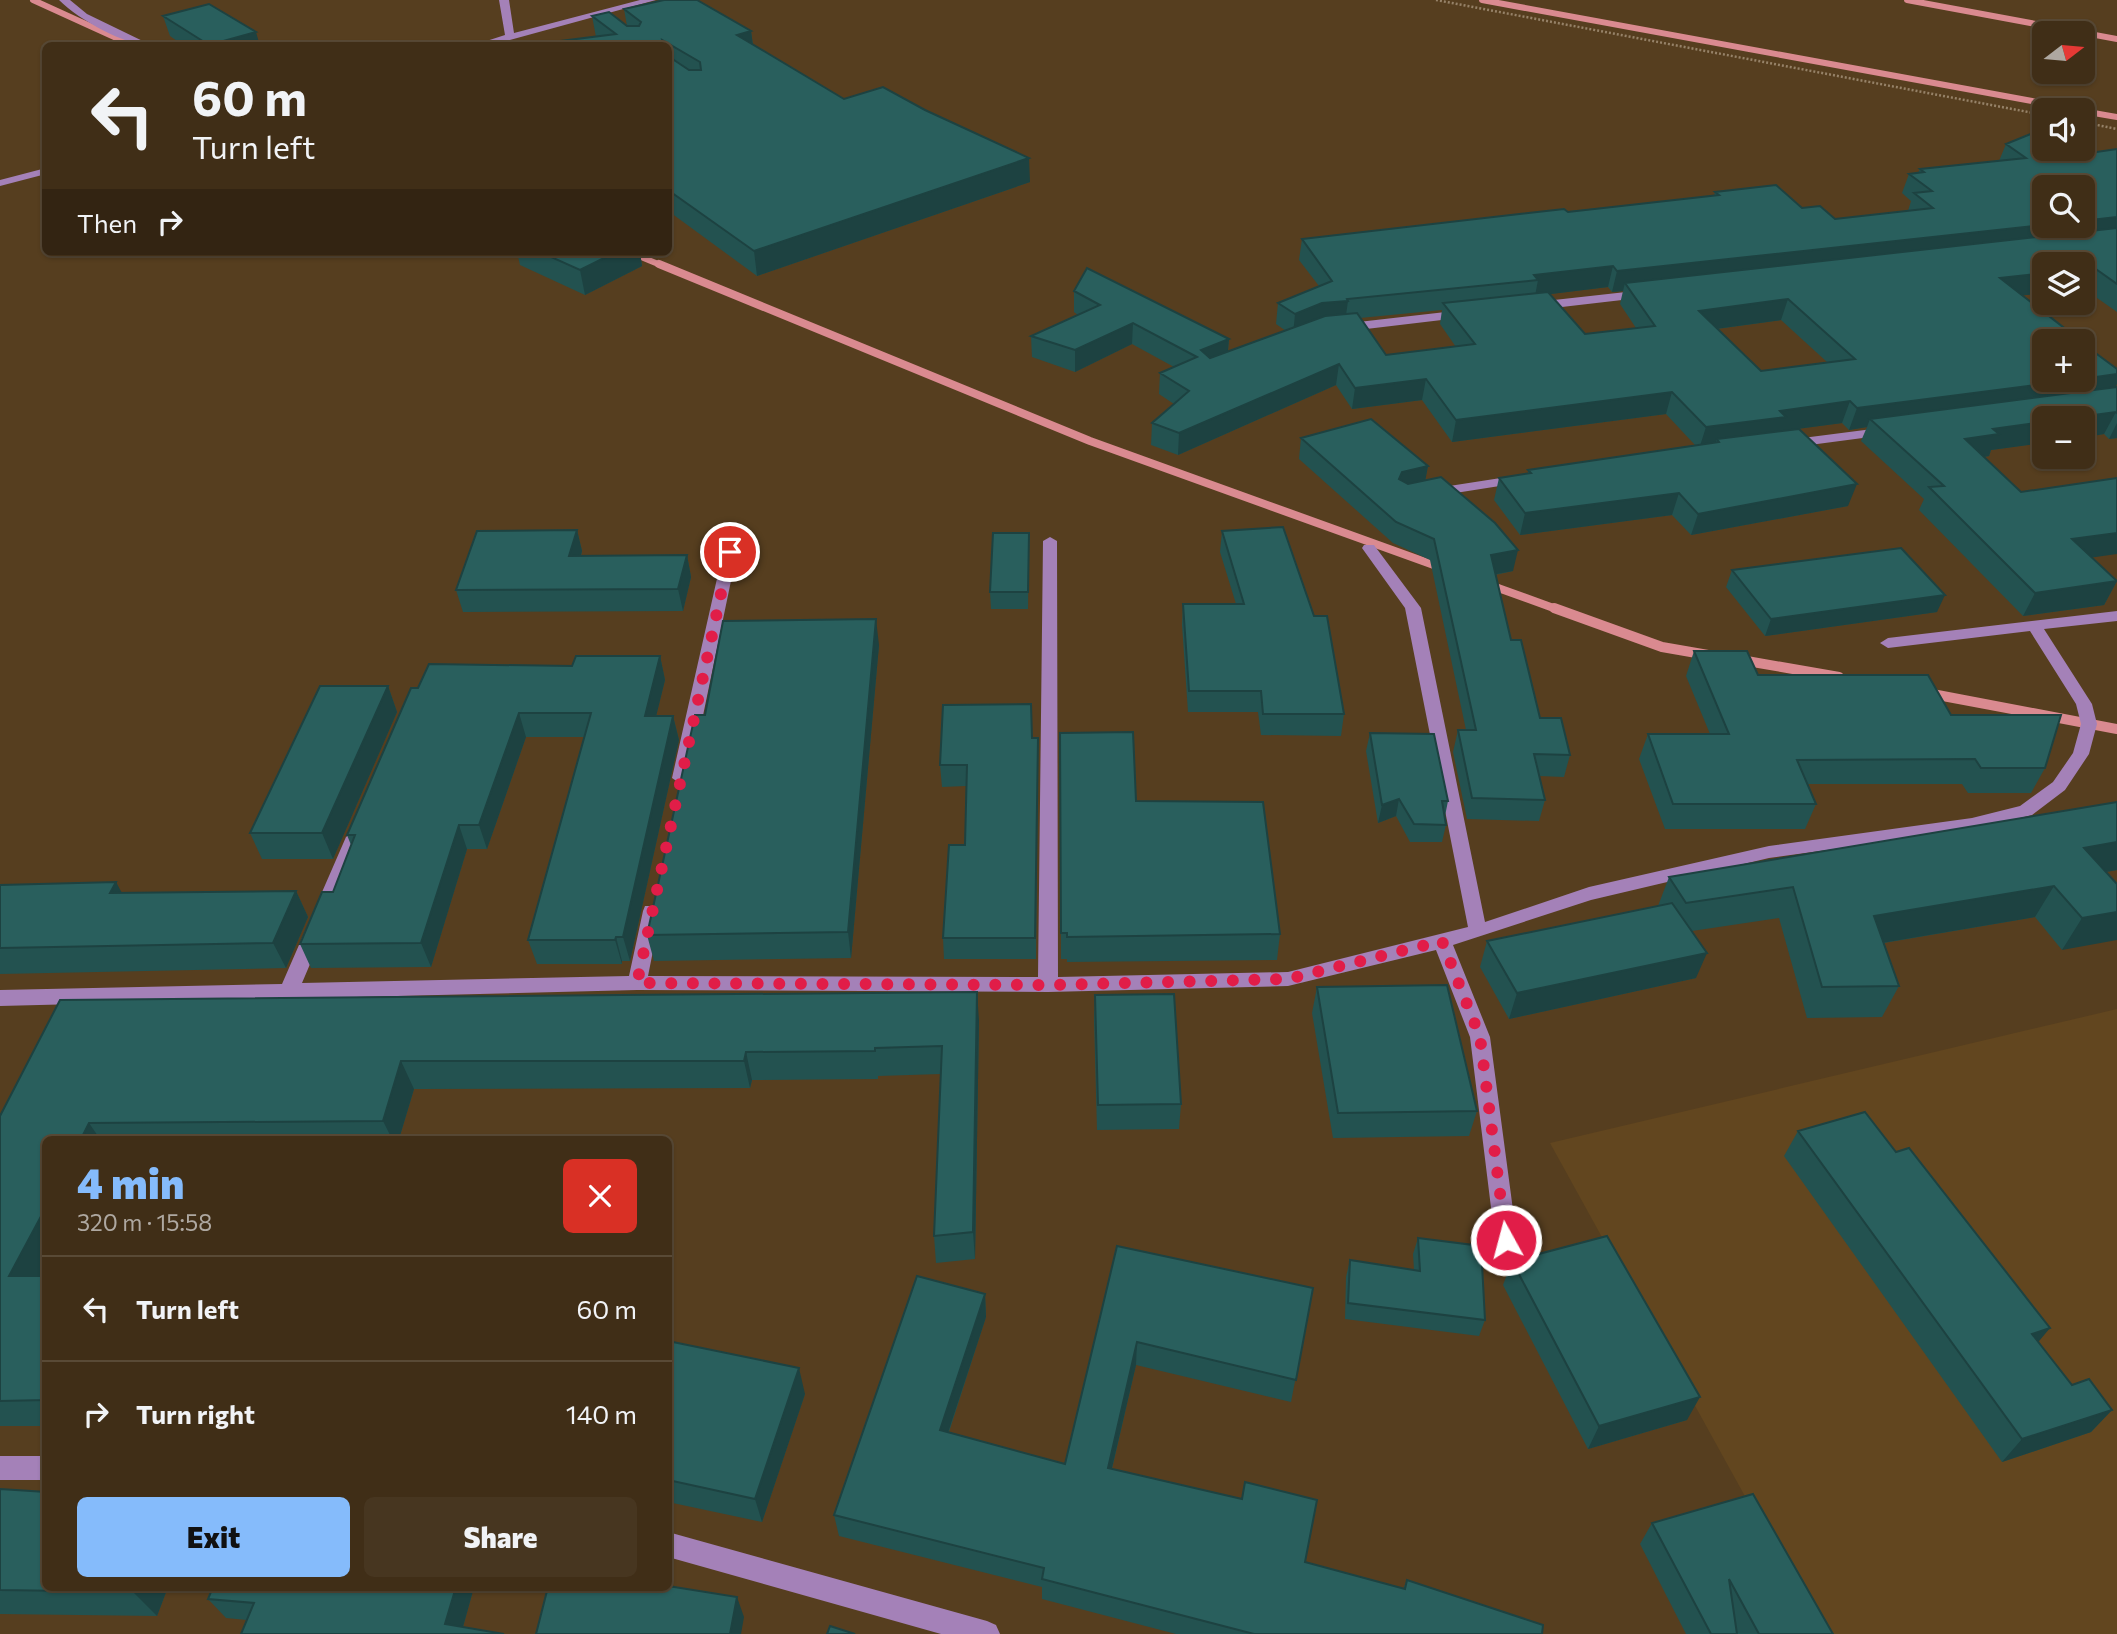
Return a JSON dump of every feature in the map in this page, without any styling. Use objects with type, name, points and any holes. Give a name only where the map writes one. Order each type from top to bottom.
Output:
[{"type":"street","points":[[64,0],[84,16],[140,42]]},
{"type":"street","points":[[504,0],[510,36]]},
{"type":"street","points":[[489,42],[651,0]]},
{"type":"street","points":[[597,14],[608,22]]},
{"type":"street","points":[[0,183],[42,172]]},
{"type":"street","points":[[1521,308],[1660,292]]},
{"type":"street","points":[[1331,330],[1480,313]]},
{"type":"street","points":[[1771,446],[1909,428]]},
{"type":"street","points":[[1416,496],[1536,477]]},
{"type":"street","points":[[1048,985],[1050,541]]},
{"type":"street","points":[[1369,548],[1413,608],[1478,932]]},
{"type":"street","points":[[678,795],[730,552]]},
{"type":"street","points":[[1888,643],[2117,616]]},
{"type":"street","points":[[0,998],[637,983],[1048,985],[1288,979],[1478,932],[1589,894],[1769,852],[1972,824],[2026,811],[2059,786],[2081,754],[2090,724],[2084,704],[2035,627]]},
{"type":"street","points":[[289,991],[360,824]]},
{"type":"street","points":[[637,983],[657,889]]},
{"type":"street","points":[[1442,941],[1480,1037],[1506,1240]]},
{"type":"street","points":[[0,1468],[42,1468]]},
{"type":"street","points":[[672,1545],[987,1634]]},
{"type":"path","points":[[1436,0],[2032,113]]},
{"type":"path","points":[[2095,125],[2117,129]]},
{"type":"shaded area","points":[[2117,1009],[2117,1634],[1821,1634],[1550,1143]]},
{"type":"building","points":[[664,0],[697,0],[751,31],[737,35],[844,99],[883,87],[925,110],[1029,158],[754,251],[672,193],[672,59],[689,70],[701,70],[700,62],[672,46],[672,42],[662,40],[552,42],[616,34],[592,16],[609,12],[627,26],[639,26],[641,22],[624,9]]},
{"type":"building","points":[[209,4],[256,32],[220,42],[204,42],[163,16]]},
{"type":"building","points":[[2032,133],[2032,161],[2095,161],[2095,152],[2117,149],[2117,217],[2095,220],[2095,175],[2032,175],[2032,226],[1617,271],[1613,266],[1534,275],[1538,280],[1322,303],[1295,314],[1278,303],[1332,281],[1302,239],[1564,209],[1568,212],[1719,195],[1715,192],[1776,185],[1802,208],[1820,206],[1835,219],[1933,208],[1914,193],[1932,191],[1909,174],[1924,172],[1920,169],[2026,158],[2006,144]]},
{"type":"building","points":[[2117,228],[2117,284],[2095,268],[2095,252],[2032,252],[2032,274],[2000,278],[2032,303],[2032,315],[2048,315],[2066,329],[2032,329],[2032,385],[1857,408],[1850,401],[1780,411],[1786,417],[1706,427],[1672,392],[1456,420],[1426,379],[1355,388],[1339,364],[1179,433],[1152,423],[1189,391],[1160,373],[1197,357],[1133,323],[1075,350],[1031,336],[1100,305],[1074,291],[1087,268],[1229,339],[1201,350],[1210,358],[1325,316],[1357,313],[1386,355],[1475,344],[1443,303],[1548,292],[1585,334],[1655,326],[1625,283],[2032,238],[2095,238],[2095,230]],"holes":[[[1788,299],[1855,359],[1761,371],[1699,311]]]},
{"type":"building","points":[[549,256],[608,256],[580,270]]},
{"type":"building","points":[[2095,353],[2117,369],[2117,374],[2095,377]]},
{"type":"building","points":[[2117,387],[2117,413],[2095,415],[2095,406],[2032,406],[2032,424],[1993,429],[1999,434],[1965,439],[2021,492],[2117,478],[2117,533],[2072,539],[2117,581],[2035,593],[1929,487],[1944,486],[1870,419],[2095,392]]},
{"type":"building","points":[[1371,419],[1428,466],[1402,472],[1399,479],[1408,484],[1441,477],[1495,523],[1518,550],[1491,555],[1511,640],[1521,640],[1540,718],[1561,718],[1570,755],[1534,754],[1545,800],[1472,798],[1458,730],[1476,730],[1434,539],[1396,522],[1301,438]]},
{"type":"building","points":[[1799,429],[1857,484],[1698,514],[1679,493],[1525,513],[1499,478],[1531,473],[1528,470],[1719,442],[1717,439]]},
{"type":"building","points":[[1283,527],[1314,616],[1327,616],[1344,714],[1263,714],[1261,691],[1189,691],[1183,604],[1244,604],[1222,531]]},
{"type":"building","points":[[577,530],[569,556],[687,555],[678,589],[456,590],[477,531]]},
{"type":"building","points":[[993,533],[1029,533],[1028,592],[990,592]]},
{"type":"building","points":[[1901,548],[1945,595],[1771,619],[1732,570]]},
{"type":"building","points":[[876,619],[848,932],[647,935],[695,715],[705,715],[723,621]]},
{"type":"building","points":[[1694,651],[1747,651],[1758,675],[1928,675],[1951,715],[2061,715],[2045,768],[1981,768],[1975,759],[1797,760],[1816,804],[1673,804],[1648,734],[1729,734]]},
{"type":"building","points":[[576,656],[660,656],[645,716],[673,716],[623,937],[616,937],[615,940],[528,940],[591,713],[519,713],[479,825],[459,825],[421,943],[300,944],[322,892],[333,892],[355,835],[347,835],[411,688],[418,688],[429,664],[572,666]]},
{"type":"building","points":[[320,686],[388,686],[322,833],[250,833]]},
{"type":"building","points":[[1031,704],[1032,738],[1038,738],[1035,938],[943,938],[949,845],[965,845],[967,765],[940,765],[943,705]]},
{"type":"building","points":[[1133,732],[1136,801],[1263,802],[1280,934],[1067,937],[1067,933],[1061,933],[1060,733]]},
{"type":"building","points":[[1370,733],[1434,734],[1448,801],[1442,801],[1446,825],[1414,824],[1399,799],[1382,805]]},
{"type":"building","points":[[2117,802],[2117,842],[2084,848],[2117,884],[2117,912],[2082,918],[2054,886],[1874,916],[1899,986],[1822,987],[1793,887],[1686,903],[1669,877]]},
{"type":"building","points":[[116,882],[110,893],[296,891],[273,943],[0,948],[0,885]]},
{"type":"building","points":[[1672,903],[1707,953],[1517,993],[1487,941]]},
{"type":"building","points":[[1447,985],[1477,1111],[1338,1113],[1317,987]]},
{"type":"building","points":[[977,992],[973,1232],[934,1236],[942,1046],[875,1048],[875,1051],[746,1052],[744,1061],[401,1061],[383,1121],[89,1123],[82,1136],[42,1136],[42,1214],[9,1276],[42,1276],[42,1400],[0,1401],[0,1116],[60,1000]]},
{"type":"building","points":[[1174,994],[1181,1104],[1098,1105],[1095,995]]},
{"type":"building","points":[[1865,1112],[1896,1152],[1909,1148],[2050,1328],[2032,1334],[2072,1385],[2089,1379],[2112,1410],[2022,1439],[1798,1131]]},
{"type":"building","points":[[1607,1236],[1700,1397],[1599,1426],[1512,1261]]},
{"type":"building","points":[[1418,1238],[1481,1246],[1485,1320],[1348,1303],[1350,1260],[1420,1271]]},
{"type":"building","points":[[1117,1246],[1313,1288],[1296,1380],[1137,1342],[1108,1468],[1242,1499],[1245,1482],[1317,1500],[1305,1562],[1405,1589],[1407,1580],[1543,1625],[1542,1634],[1254,1634],[1042,1579],[1044,1568],[834,1515],[917,1276],[985,1294],[940,1430],[1065,1464]]},
{"type":"building","points":[[672,1342],[799,1368],[755,1499],[672,1481]]},
{"type":"building","points":[[0,1489],[42,1492],[42,1591],[0,1590]]},
{"type":"building","points":[[1753,1494],[1833,1634],[1759,1634],[1729,1579],[1737,1634],[1711,1634],[1652,1523]]},
{"type":"building","points":[[672,1587],[737,1597],[730,1634],[536,1634],[547,1591],[672,1591]]},
{"type":"building","points":[[66,1591],[133,1591],[133,1592]]},
{"type":"building","points":[[211,1591],[455,1591],[445,1624],[504,1634],[241,1634],[254,1603],[208,1599]]},
{"type":"building","points":[[830,1626],[855,1634],[827,1634]]},
{"type":"waterway","points":[[33,0],[125,42]]},
{"type":"waterway","points":[[1482,0],[2032,101]]},
{"type":"waterway","points":[[1907,0],[2117,39]]},
{"type":"waterway","points":[[2095,113],[2117,117]]},
{"type":"waterway","points":[[639,256],[663,266]]},
{"type":"waterway","points":[[659,264],[1090,441],[1442,568]]},
{"type":"waterway","points":[[1487,584],[1559,610]]},
{"type":"waterway","points":[[1554,608],[1662,647],[1708,655]]},
{"type":"waterway","points":[[1741,660],[1839,677]]},
{"type":"waterway","points":[[1927,693],[2117,729]]},
{"type":"route","points":[[730,552],[637,983],[1048,985],[1288,979],[1442,941],[1480,1037],[1506,1240]]}]
